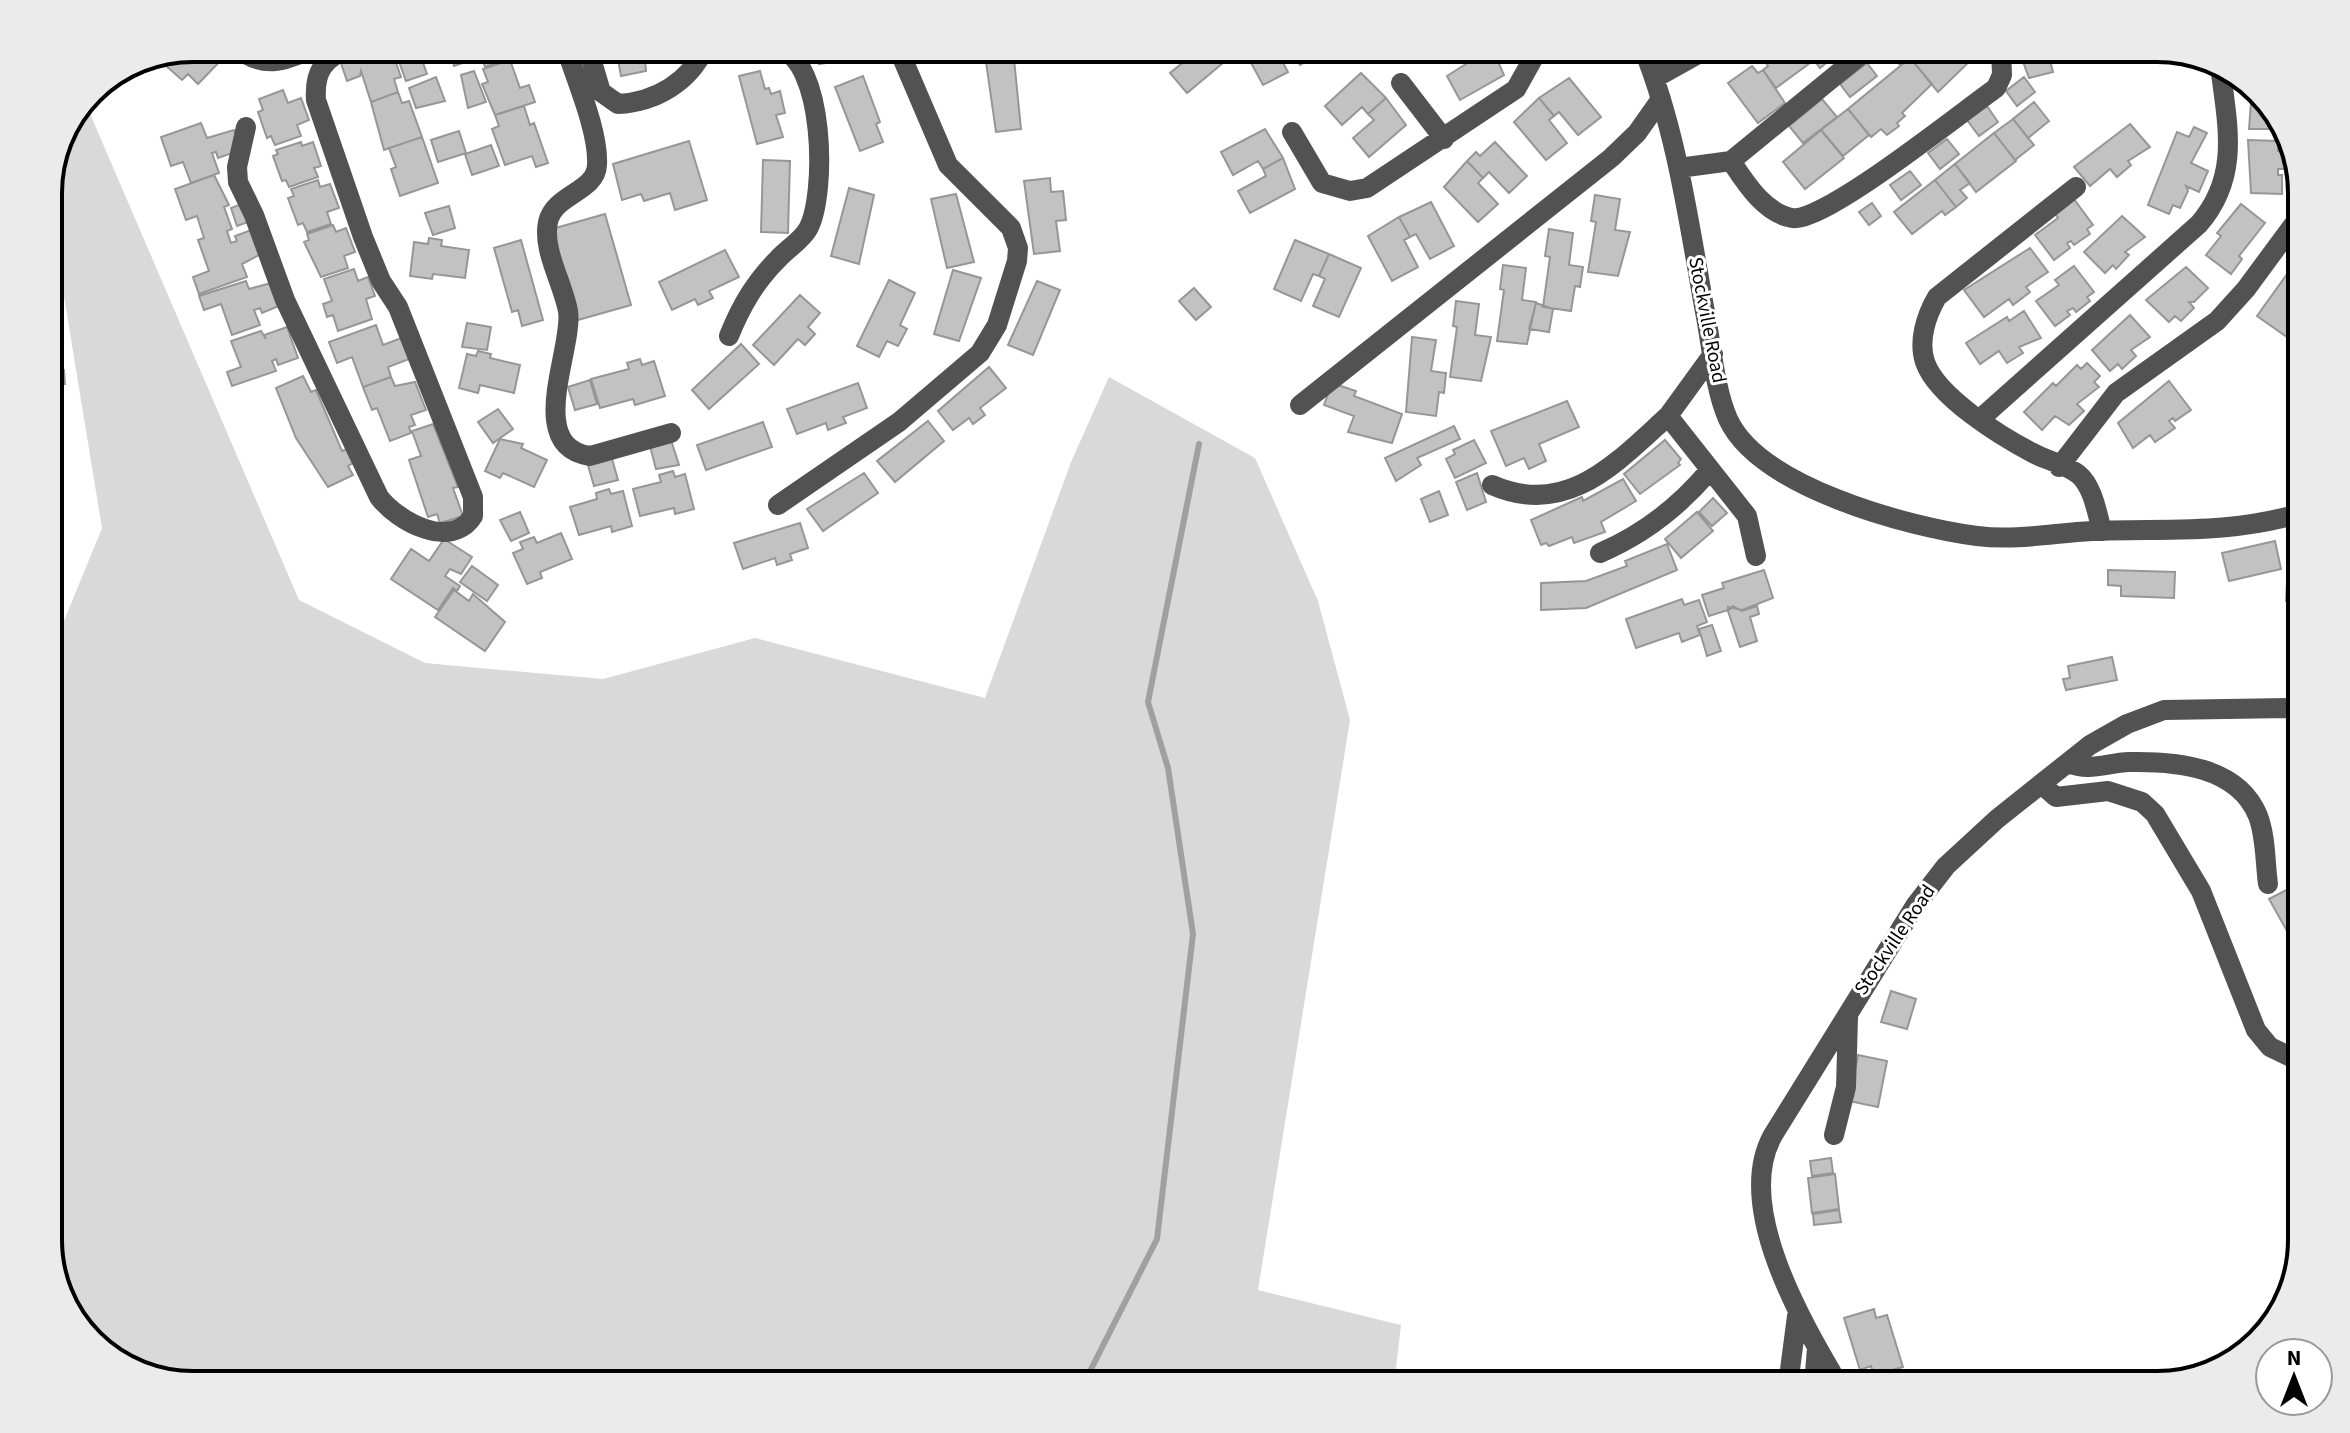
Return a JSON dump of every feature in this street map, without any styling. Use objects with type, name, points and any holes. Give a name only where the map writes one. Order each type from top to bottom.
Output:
[{"type":"street","points":[[246,127],[237,167],[238,182],[254,215],[285,300],[379,497],[390,510],[419,526],[439,531],[462,527],[473,516],[473,497],[398,307],[381,281],[363,237],[316,100],[317,80],[325,62]]},
{"type":"street","points":[[570,62],[595,146],[597,167],[591,182],[558,203],[548,223],[548,240],[568,322],[556,385],[557,421],[569,447],[579,454],[590,456],[671,433]]},
{"type":"street","points":[[592,62],[601,92],[618,104],[647,99],[672,87],[692,71],[697,62]]},
{"type":"street","points":[[729,336],[755,284],[809,228],[817,189],[820,151],[813,102],[797,62]]},
{"type":"street","points":[[778,505],[899,422],[980,353],[997,325],[1017,261],[1018,248],[1011,228],[948,165],[904,62]]},
{"type":"street","points":[[1292,132],[1322,183],[1350,191],[1367,188],[1516,89],[1531,62]]},
{"type":"street","name":"Stockville Road","points":[[1649,62],[1679,168],[1722,399],[1738,436],[1769,467],[1802,485],[1901,518],[1977,536],[1999,538],[2102,531],[2200,531],[2288,515]]},
{"type":"street","points":[[1655,78],[1684,62]]},
{"type":"street","points":[[1679,168],[1731,161],[1852,62]]},
{"type":"street","points":[[1731,161],[1755,194],[1776,212],[1795,219],[1810,216],[1857,189],[1996,88],[2002,75],[2002,62]]},
{"type":"street","points":[[1980,419],[2199,224],[2218,201],[2228,148],[2221,79]]},
{"type":"street","points":[[1401,83],[1444,139]]},
{"type":"street","points":[[1300,405],[1611,158],[1637,133],[1661,99]]},
{"type":"street","points":[[2076,187],[2017,237],[1951,283],[1929,310],[1922,348],[1928,370],[1944,389],[1980,419],[2015,444],[2077,474],[2088,487],[2102,531]]},
{"type":"street","points":[[2059,467],[2116,393],[2217,321],[2246,289],[2288,232]]},
{"type":"street","points":[[1492,485],[1513,494],[1538,497],[1583,484],[1616,463],[1668,416],[1713,354]]},
{"type":"street","points":[[1668,416],[1747,516],[1756,556]]},
{"type":"street","points":[[1600,553],[1629,541],[1655,523],[1709,471]]},
{"type":"street","name":"Stockville Road","points":[[1831,1371],[1797,1316],[1764,1215],[1764,1160],[1767,1146],[1915,906],[1946,866],[1997,819],[2068,763],[2127,724],[2164,710],[2288,708]]},
{"type":"street","points":[[2068,763],[2086,769],[2130,762],[2176,764],[2223,778],[2245,795],[2257,815],[2268,884]]},
{"type":"street","points":[[2041,784],[2056,797],[2089,791],[2125,795],[2155,814],[2189,866],[2207,903],[2256,1030],[2270,1047],[2288,1056]]},
{"type":"street","points":[[1834,1135],[1846,1087],[1848,1013]]},
{"type":"street","points":[[1790,1371],[1797,1316]]},
{"type":"street","points":[[1815,1371],[1817,1348]]},
{"type":"shaded area","points":[[90,112],[299,600],[425,663],[603,679],[755,638],[985,698],[1071,462],[1109,377],[1255,458],[1318,601],[1350,720],[1258,1290],[1401,1325],[1396,1371],[193,1371],[159,1367],[113,1344],[100,1333],[80,1306],[69,1282],[62,1249],[62,626],[102,528],[62,284],[62,184],[66,159],[75,135]]},
{"type":"building","points":[[219,62],[198,84],[188,74],[182,80],[166,65]]},
{"type":"building","points":[[396,62],[401,77],[394,79],[398,92],[371,102],[361,71],[360,76],[347,81],[341,63]]},
{"type":"building","points":[[399,62],[423,62],[427,74],[406,81]]},
{"type":"building","points":[[511,62],[520,88],[529,85],[535,102],[495,115],[482,84],[488,82],[483,69]]},
{"type":"building","points":[[618,62],[645,62],[646,71],[621,76]]},
{"type":"building","points":[[986,62],[1014,62],[1021,129],[996,132]]},
{"type":"building","points":[[1184,62],[1224,62],[1187,93],[1170,73]]},
{"type":"building","points":[[1251,62],[1283,62],[1288,72],[1263,85]]},
{"type":"building","points":[[1469,62],[1498,62],[1504,75],[1460,100],[1447,76]]},
{"type":"building","points":[[1765,62],[1811,62],[1776,88],[1763,70],[1768,66]]},
{"type":"building","points":[[1905,62],[1913,62],[1932,84],[1902,113],[1905,116],[1897,123],[1899,126],[1887,135],[1881,129],[1871,137],[1848,109]]},
{"type":"building","points":[[1913,62],[1969,62],[1938,92]]},
{"type":"building","points":[[2023,62],[2050,62],[2053,72],[2029,78]]},
{"type":"building","points":[[1867,63],[1877,76],[1850,97],[1840,84]]},
{"type":"building","points":[[1752,66],[1758,73],[1763,70],[1785,103],[1758,123],[1728,83]]},
{"type":"building","points":[[474,71],[486,102],[468,108],[461,75]]},
{"type":"building","points":[[760,71],[765,89],[769,88],[771,94],[780,91],[785,113],[776,115],[783,137],[757,144],[739,76]]},
{"type":"building","points":[[1361,73],[1386,98],[1368,114],[1362,107],[1342,125],[1325,106]]},
{"type":"building","points":[[863,76],[880,122],[876,124],[883,142],[860,151],[835,87]]},
{"type":"building","points":[[436,77],[445,101],[416,108],[409,88]]},
{"type":"building","points":[[2024,77],[2035,92],[2017,106],[2006,91]]},
{"type":"building","points":[[1569,78],[1601,117],[1578,135],[1559,112],[1554,116],[1539,98]]},
{"type":"building","points":[[283,90],[288,103],[301,98],[309,120],[297,125],[301,136],[275,145],[271,136],[267,138],[258,112],[263,110],[259,99]]},
{"type":"building","points":[[398,92],[402,103],[409,101],[422,137],[384,150],[371,102]]},
{"type":"building","points":[[1386,98],[1406,125],[1369,157],[1353,138],[1374,120],[1368,114]]},
{"type":"building","points":[[1539,98],[1554,116],[1549,120],[1567,143],[1546,160],[1514,122]]},
{"type":"building","points":[[1822,99],[1837,117],[1803,143],[1789,126]]},
{"type":"building","points":[[2034,102],[2049,121],[2028,138],[2013,119]]},
{"type":"building","points":[[2251,102],[2271,129],[2249,129]]},
{"type":"building","points":[[524,106],[530,125],[534,123],[548,163],[536,167],[532,156],[505,165],[492,129],[499,126],[495,115]]},
{"type":"building","points":[[1987,106],[1998,122],[1979,136],[1967,120]]},
{"type":"building","points":[[1848,109],[1869,135],[1843,156],[1821,130]]},
{"type":"building","points":[[2013,119],[2034,145],[2015,160],[1994,133]]},
{"type":"building","points":[[201,123],[207,138],[234,130],[241,150],[218,158],[216,152],[212,153],[219,173],[191,183],[183,162],[171,166],[161,137]]},
{"type":"building","points":[[2130,124],[2150,147],[2128,161],[2131,165],[2117,177],[2110,169],[2090,186],[2074,167]]},
{"type":"building","points":[[2194,127],[2207,133],[2191,163],[2208,171],[2199,192],[2186,186],[2188,191],[2180,208],[2173,205],[2169,214],[2148,205],[2177,132],[2189,137]]},
{"type":"building","points":[[1265,129],[1283,158],[1263,169],[1258,161],[1233,175],[1221,152]]},
{"type":"building","points":[[1821,130],[1844,158],[1805,189],[1783,162]]},
{"type":"building","points":[[459,131],[466,153],[438,162],[431,140]]},
{"type":"building","points":[[1994,133],[2016,161],[1976,192],[1955,164]]},
{"type":"building","points":[[422,137],[438,183],[400,196],[391,169],[396,167],[389,148]]},
{"type":"building","points":[[1947,139],[1959,154],[1940,169],[1928,153]]},
{"type":"building","points":[[2248,140],[2277,141],[2285,169],[2278,169],[2278,175],[2282,175],[2282,194],[2251,193]]},
{"type":"building","points":[[689,141],[707,200],[675,210],[670,193],[644,201],[641,194],[622,200],[613,164]]},
{"type":"building","points":[[301,142],[302,146],[313,142],[321,166],[314,168],[318,177],[289,187],[286,180],[282,181],[273,156],[278,154],[276,150]]},
{"type":"building","points":[[1495,142],[1527,176],[1509,193],[1489,172],[1483,178],[1467,161],[1476,152],[1480,156]]},
{"type":"building","points":[[491,145],[499,166],[472,175],[465,154]]},
{"type":"building","points":[[1283,158],[1295,189],[1250,213],[1238,191],[1266,176],[1263,169]]},
{"type":"building","points":[[763,160],[790,161],[788,233],[761,232]]},
{"type":"building","points":[[1467,161],[1483,178],[1478,183],[1498,204],[1478,222],[1444,187]]},
{"type":"building","points":[[1955,164],[1970,183],[1960,190],[1967,198],[1956,207],[1935,180]]},
{"type":"building","points":[[1910,171],[1921,185],[1901,200],[1890,185]]},
{"type":"building","points":[[214,175],[229,205],[224,207],[232,229],[227,231],[231,243],[237,241],[235,236],[254,229],[263,253],[242,264],[247,277],[199,294],[193,277],[209,271],[198,240],[204,238],[197,216],[186,220],[175,189]]},
{"type":"building","points":[[1050,178],[1051,192],[1063,191],[1066,220],[1056,221],[1060,251],[1034,254],[1024,181]]},
{"type":"building","points":[[318,180],[320,187],[330,184],[339,208],[327,212],[331,224],[307,232],[303,223],[298,225],[288,198],[294,196],[291,189]]},
{"type":"building","points":[[1935,180],[1956,207],[1945,215],[1942,211],[1912,234],[1894,212]]},
{"type":"building","points":[[849,188],[874,195],[859,264],[831,256]]},
{"type":"building","points":[[956,194],[974,262],[947,268],[931,199]]},
{"type":"building","points":[[1595,195],[1620,199],[1615,230],[1630,232],[1618,276],[1588,272],[1596,222],[1591,221]]},
{"type":"building","points":[[2074,199],[2093,225],[2087,229],[2090,234],[2074,245],[2071,241],[2067,243],[2070,248],[2054,260],[2035,235],[2058,218],[2055,213]]},
{"type":"building","points":[[1431,202],[1454,246],[1430,259],[1416,234],[1410,237],[1399,217]]},
{"type":"building","points":[[244,203],[251,221],[237,226],[231,208]]},
{"type":"building","points":[[1872,203],[1881,216],[1869,225],[1859,212]]},
{"type":"building","points":[[2241,204],[2265,223],[2239,256],[2242,259],[2231,274],[2206,255],[2221,236],[2217,233]]},
{"type":"building","points":[[449,206],[455,228],[433,235],[425,213]]},
{"type":"building","points":[[605,214],[631,305],[578,320],[552,229]]},
{"type":"building","points":[[2122,216],[2145,237],[2125,252],[2129,255],[2116,269],[2113,265],[2105,273],[2084,252]]},
{"type":"building","points":[[1399,217],[1410,237],[1404,240],[1418,267],[1392,281],[1368,236]]},
{"type":"building","points":[[333,225],[336,232],[346,228],[355,252],[344,256],[348,268],[321,277],[304,242],[309,240],[307,234]]},
{"type":"building","points":[[1549,229],[1573,233],[1569,265],[1583,267],[1580,287],[1575,286],[1571,311],[1543,307],[1550,257],[1545,256]]},
{"type":"building","points":[[429,238],[442,240],[441,246],[469,250],[465,278],[433,274],[432,279],[410,276],[414,242],[428,244]]},
{"type":"building","points":[[521,240],[543,320],[522,326],[518,310],[512,312],[494,248]]},
{"type":"building","points":[[1295,240],[1329,254],[1319,276],[1313,274],[1301,301],[1274,289]]},
{"type":"building","points":[[2030,248],[2048,272],[2026,287],[2030,292],[2013,305],[2009,299],[1984,317],[1964,290]]},
{"type":"building","points":[[725,250],[739,277],[709,291],[713,298],[698,305],[695,299],[672,310],[659,282]]},
{"type":"building","points":[[1329,254],[1361,268],[1339,317],[1313,306],[1325,279],[1319,276]]},
{"type":"building","points":[[1503,265],[1526,268],[1522,300],[1536,302],[1527,344],[1497,341],[1504,290],[1500,289]]},
{"type":"building","points":[[2074,266],[2094,292],[2087,297],[2090,301],[2076,312],[2073,308],[2067,311],[2070,315],[2055,326],[2036,301],[2059,285],[2055,280]]},
{"type":"building","points":[[2186,267],[2208,288],[2194,302],[2189,302],[2194,308],[2181,321],[2175,316],[2169,322],[2146,300]]},
{"type":"building","points":[[354,269],[358,281],[368,277],[375,296],[366,299],[372,319],[338,331],[333,315],[327,317],[323,304],[332,301],[324,279]]},
{"type":"building","points":[[953,270],[981,278],[959,341],[934,334]]},
{"type":"building","points":[[2288,273],[2287,337],[2257,316]]},
{"type":"building","points":[[889,280],[915,293],[900,325],[907,329],[898,346],[887,341],[879,357],[857,346]]},
{"type":"building","points":[[246,281],[249,289],[271,283],[279,306],[262,313],[260,308],[254,310],[260,325],[232,335],[221,304],[204,310],[199,296]]},
{"type":"building","points":[[1037,281],[1060,290],[1033,355],[1008,345]]},
{"type":"building","points":[[1194,288],[1211,307],[1196,320],[1179,301]]},
{"type":"building","points":[[800,295],[820,313],[808,327],[815,334],[805,345],[798,339],[774,365],[753,345]]},
{"type":"building","points":[[1456,301],[1479,304],[1475,335],[1491,337],[1481,381],[1450,377],[1457,327],[1453,326]]},
{"type":"building","points":[[1536,303],[1553,309],[1549,332],[1529,329]]},
{"type":"building","points":[[2024,311],[2041,338],[2019,347],[2023,353],[2007,363],[1999,351],[1980,364],[1966,343],[2007,317],[2009,321]]},
{"type":"building","points":[[2130,315],[2150,337],[2131,350],[2136,356],[2122,369],[2118,364],[2110,371],[2092,350]]},
{"type":"building","points":[[467,323],[491,327],[487,350],[462,347]]},
{"type":"building","points":[[376,325],[383,345],[404,337],[412,358],[388,367],[391,377],[363,387],[352,357],[337,363],[329,342]]},
{"type":"building","points":[[287,327],[298,358],[278,365],[276,359],[272,361],[276,371],[232,386],[227,372],[241,367],[231,341],[261,331],[266,339],[264,335]]},
{"type":"building","points":[[1412,337],[1436,340],[1431,371],[1446,373],[1444,393],[1439,392],[1436,416],[1406,412]]},
{"type":"building","points":[[741,344],[759,364],[709,409],[692,390]]},
{"type":"building","points":[[478,351],[491,354],[490,358],[520,365],[514,393],[480,385],[478,393],[459,388],[467,354],[476,356]]},
{"type":"building","points":[[640,359],[642,365],[654,361],[665,396],[635,405],[633,399],[600,408],[591,379],[629,369],[627,363]]},
{"type":"building","points":[[2087,363],[2100,376],[2094,382],[2099,387],[2077,404],[2084,411],[2069,425],[2055,416],[2042,430],[2024,412],[2053,383],[2056,386],[2077,365],[2081,369]]},
{"type":"building","points":[[989,367],[1006,388],[980,408],[985,415],[973,424],[969,418],[953,430],[938,411]]},
{"type":"building","points":[[303,376],[311,392],[316,390],[342,451],[347,449],[353,463],[348,466],[353,475],[328,487],[296,438],[276,388]]},
{"type":"building","points":[[391,377],[395,386],[415,382],[426,410],[411,415],[415,425],[409,427],[411,433],[390,441],[377,408],[372,410],[363,387]]},
{"type":"building","points":[[590,380],[597,404],[575,410],[568,387]]},
{"type":"building","points":[[2169,381],[2191,410],[2175,421],[2173,418],[2169,421],[2175,428],[2155,442],[2150,435],[2133,448],[2118,423]]},
{"type":"building","points":[[858,383],[867,408],[843,417],[846,423],[828,430],[826,423],[797,434],[787,409]]},
{"type":"building","points":[[1332,383],[1356,391],[1354,396],[1402,414],[1392,443],[1348,432],[1354,416],[1324,405]]},
{"type":"building","points":[[1567,401],[1579,427],[1539,444],[1546,461],[1529,469],[1524,458],[1506,466],[1491,431]]},
{"type":"building","points":[[498,409],[513,429],[493,443],[478,422]]},
{"type":"building","points":[[928,421],[944,441],[895,482],[877,461]]},
{"type":"building","points":[[763,422],[772,447],[706,470],[697,445]]},
{"type":"building","points":[[433,424],[458,487],[453,488],[463,516],[440,523],[437,514],[428,517],[409,460],[421,456],[412,431]]},
{"type":"building","points":[[1454,426],[1460,439],[1417,458],[1421,465],[1396,481],[1385,458]]},
{"type":"building","points":[[500,439],[523,444],[521,448],[547,460],[534,487],[503,473],[500,478],[485,471]]},
{"type":"building","points":[[671,440],[679,465],[656,469],[650,446]]},
{"type":"building","points":[[1474,440],[1486,463],[1455,478],[1446,459],[1455,454],[1453,450]]},
{"type":"building","points":[[1665,440],[1681,459],[1680,465],[1640,494],[1624,474]]},
{"type":"building","points":[[611,455],[618,480],[594,486],[587,462]]},
{"type":"building","points":[[673,471],[675,477],[685,474],[694,509],[675,514],[674,508],[640,516],[633,489],[661,482],[659,475]]},
{"type":"building","points":[[864,473],[878,493],[823,531],[807,509]]},
{"type":"building","points":[[1477,473],[1486,502],[1467,510],[1456,482]]},
{"type":"building","points":[[1623,479],[1636,501],[1601,522],[1605,532],[1574,543],[1572,537],[1549,546],[1546,543],[1541,545],[1531,520],[1582,497],[1583,501]]},
{"type":"building","points":[[609,489],[611,494],[623,491],[632,526],[612,532],[611,526],[579,535],[570,507],[597,499],[596,493]]},
{"type":"building","points":[[1439,491],[1448,515],[1430,522],[1421,499]]},
{"type":"building","points":[[1713,498],[1727,513],[1712,526],[1699,512]]},
{"type":"building","points":[[520,512],[529,533],[511,541],[500,520]]},
{"type":"building","points":[[1697,512],[1713,531],[1681,558],[1665,539]]},
{"type":"building","points":[[800,523],[808,548],[790,554],[792,560],[777,565],[775,558],[743,569],[734,543]]},
{"type":"building","points":[[561,533],[572,559],[540,572],[542,578],[527,584],[513,553],[523,549],[520,542],[534,537],[537,543]]},
{"type":"building","points":[[444,539],[472,557],[461,574],[450,569],[445,576],[460,586],[457,591],[453,588],[438,610],[391,579],[411,549],[429,561]]},
{"type":"building","points":[[2275,541],[2281,569],[2229,581],[2222,553]]},
{"type":"building","points":[[1667,544],[1677,570],[1586,608],[1541,610],[1541,583],[1586,581],[1627,566],[1625,561]]},
{"type":"building","points":[[472,566],[498,585],[487,601],[460,582]]},
{"type":"building","points":[[1764,570],[1773,598],[1742,610],[1728,607],[1728,610],[1709,616],[1702,595],[1724,588],[1722,583]]},
{"type":"building","points":[[2108,570],[2175,572],[2174,598],[2121,596],[2121,586],[2108,585]]},
{"type":"building","points":[[454,590],[469,601],[473,594],[505,622],[485,651],[435,617]]},
{"type":"building","points":[[1682,599],[1684,605],[1699,600],[1707,622],[1697,626],[1700,635],[1682,642],[1679,633],[1636,648],[1626,619]]},
{"type":"building","points":[[1733,606],[1742,611],[1757,606],[1759,614],[1750,617],[1757,641],[1740,647],[1728,611]]},
{"type":"building","points":[[1712,625],[1721,651],[1707,656],[1699,629]]},
{"type":"building","points":[[2112,657],[2117,680],[2066,690],[2063,679],[2070,678],[2068,666]]},
{"type":"building","points":[[2288,889],[2288,930],[2287,931],[2269,899]]},
{"type":"building","points":[[1891,991],[1916,999],[1907,1029],[1881,1022]]},
{"type":"building","points":[[1858,1055],[1887,1061],[1878,1107],[1849,1101]]},
{"type":"building","points":[[1831,1158],[1833,1173],[1812,1176],[1810,1161]]},
{"type":"building","points":[[1835,1174],[1839,1209],[1812,1213],[1808,1178]]},
{"type":"building","points":[[1839,1210],[1841,1222],[1814,1225],[1813,1214]]},
{"type":"building","points":[[1874,1309],[1876,1318],[1887,1315],[1903,1367],[1873,1371],[1871,1366],[1860,1370],[1844,1318]]},
{"type":"waterway","points":[[1090,1371],[1157,1239],[1193,934],[1168,768],[1148,702],[1199,444]]}]
